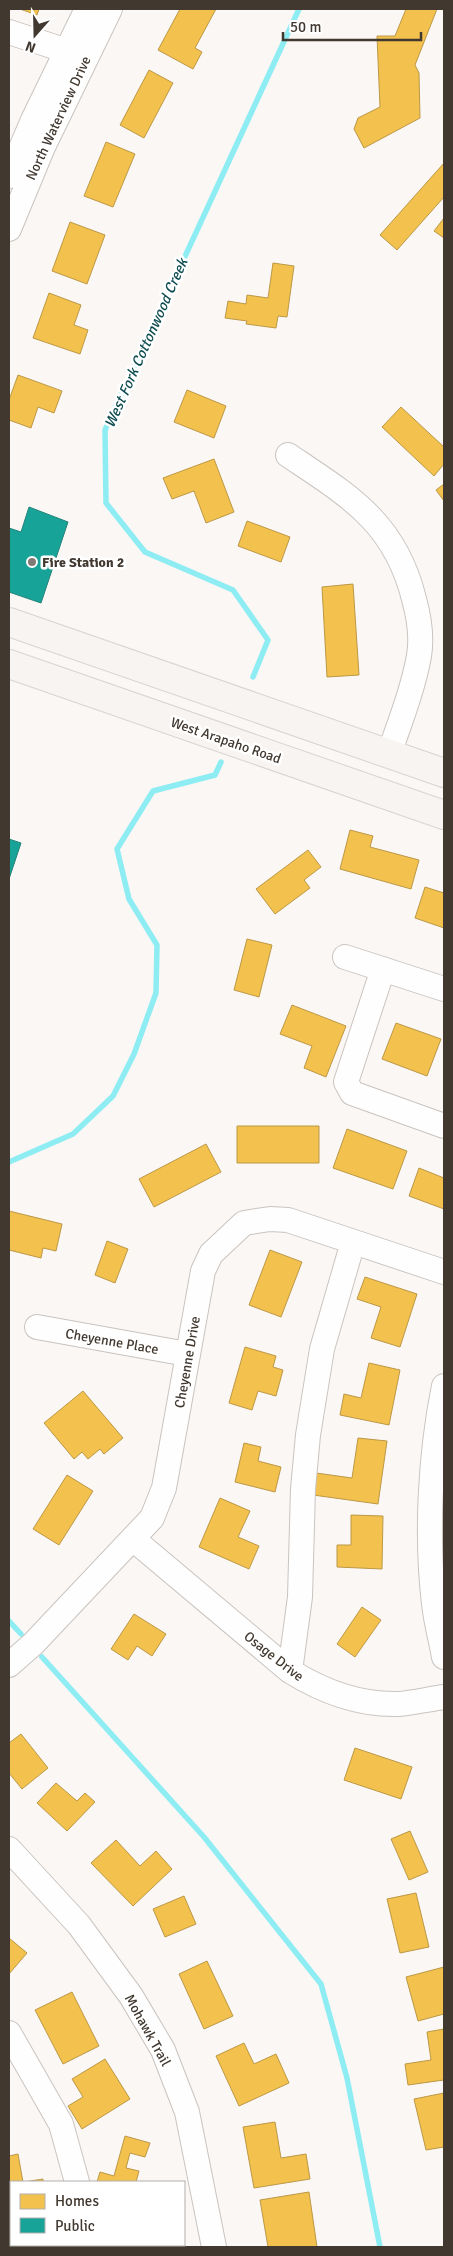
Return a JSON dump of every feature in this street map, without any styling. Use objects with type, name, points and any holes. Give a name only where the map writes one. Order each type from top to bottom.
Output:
[{"type":"main road","points":[[9,622],[444,773]]},
{"type":"main road","name":"West Arapaho Road","points":[[9,664],[444,815]]},
{"type":"main road","points":[[241,744],[259,742],[279,743],[368,773],[375,772],[389,754]]},
{"type":"street","name":"North Waterview Drive","points":[[9,229],[14,175],[33,120],[87,9]]},
{"type":"street","name":"North Waterview Drive","points":[[14,175],[110,9]]},
{"type":"street","points":[[9,32],[67,51]]},
{"type":"street","points":[[288,455],[340,490],[374,519],[391,542],[409,576],[419,617],[419,654],[408,697],[389,754]]},
{"type":"street","points":[[345,957],[444,989]]},
{"type":"street","points":[[383,969],[346,1082],[352,1093],[444,1126]]},
{"type":"street","name":"Cheyenne Drive","points":[[9,1665],[33,1644],[152,1518],[164,1488],[203,1271],[211,1254],[244,1223],[270,1219],[288,1220],[444,1272]]},
{"type":"street","points":[[290,1671],[300,1597],[308,1435],[322,1349],[353,1242]]},
{"type":"street","name":"Cheyenne Place","points":[[37,1327],[187,1354]]},
{"type":"street","points":[[444,1386],[435,1446],[430,1531],[434,1604],[444,1657]]},
{"type":"street","name":"Osage Drive","points":[[133,1539],[290,1671],[330,1691],[362,1701],[398,1704],[444,1697]]},
{"type":"street","name":"Mohawk Trail","points":[[9,1849],[79,1925],[131,1996],[163,2050],[187,2112],[214,2247]]},
{"type":"street","points":[[9,2033],[61,2124],[77,2181]]},
{"type":"building: Homes","points":[[20,9],[39,9],[37,15]]},
{"type":"building: Homes","points":[[180,9],[216,9],[195,48],[202,52],[193,69],[158,50]]},
{"type":"building: Homes","points":[[406,9],[437,9],[415,65],[419,73],[420,118],[364,148],[354,129],[358,118],[380,107],[377,36],[395,36]]},
{"type":"building: Homes","points":[[149,70],[173,83],[144,138],[120,125]]},
{"type":"building: Homes","points":[[106,142],[135,154],[113,207],[84,196]]},
{"type":"building: Homes","points":[[444,163],[444,197],[397,250],[380,235]]},
{"type":"building: Homes","points":[[444,218],[444,238],[434,231]]},
{"type":"building: Homes","points":[[70,222],[105,235],[87,284],[52,271]]},
{"type":"building: Homes","points":[[273,263],[294,266],[287,317],[278,316],[276,328],[246,324],[247,321],[225,318],[228,301],[246,304],[247,295],[268,298]]},
{"type":"building: Homes","points":[[49,293],[81,305],[74,325],[88,330],[80,354],[33,338]]},
{"type":"building: Homes","points":[[18,375],[62,391],[54,413],[38,407],[31,428],[9,420],[9,400]]},
{"type":"building: Homes","points":[[187,390],[226,406],[214,438],[174,422]]},
{"type":"building: Homes","points":[[401,407],[444,447],[444,464],[434,476],[382,427]]},
{"type":"building: Homes","points":[[214,459],[234,512],[206,523],[194,491],[172,499],[163,478]]},
{"type":"building: Homes","points":[[444,484],[444,501],[436,490]]},
{"type":"building: Homes","points":[[247,521],[290,537],[281,562],[238,546]]},
{"type":"building: Homes","points":[[353,584],[359,675],[327,677],[322,587]]},
{"type":"building: Homes","points":[[350,830],[373,836],[370,847],[419,860],[411,889],[340,869]]},
{"type":"building: Homes","points":[[308,850],[321,867],[304,880],[310,888],[275,914],[256,889]]},
{"type":"building: Homes","points":[[425,887],[444,893],[444,928],[415,918]]},
{"type":"building: Homes","points":[[247,939],[272,945],[259,997],[234,990]]},
{"type":"building: Homes","points":[[292,1005],[346,1026],[326,1077],[304,1068],[312,1046],[280,1034]]},
{"type":"building: Homes","points":[[396,1023],[441,1039],[427,1076],[382,1059]]},
{"type":"building: Homes","points":[[237,1126],[319,1126],[319,1163],[237,1163]]},
{"type":"building: Homes","points":[[347,1129],[407,1151],[393,1189],[333,1168]]},
{"type":"building: Homes","points":[[206,1144],[221,1172],[154,1207],[139,1179]]},
{"type":"building: Homes","points":[[419,1168],[444,1178],[444,1209],[409,1196]]},
{"type":"building: Homes","points":[[9,1211],[62,1224],[56,1251],[43,1248],[41,1258],[9,1250]]},
{"type":"building: Homes","points":[[107,1241],[128,1249],[115,1283],[95,1275]]},
{"type":"building: Homes","points":[[270,1250],[302,1262],[281,1317],[249,1305]]},
{"type":"building: Homes","points":[[365,1277],[417,1294],[400,1347],[371,1338],[381,1307],[357,1299]]},
{"type":"building: Homes","points":[[245,1347],[276,1356],[273,1367],[283,1370],[276,1396],[258,1391],[252,1410],[229,1403]]},
{"type":"building: Homes","points":[[369,1363],[400,1370],[389,1425],[340,1415],[344,1394],[361,1398]]},
{"type":"building: Homes","points":[[83,1391],[123,1438],[104,1454],[100,1449],[88,1459],[82,1452],[74,1459],[44,1423]]},
{"type":"building: Homes","points":[[358,1438],[387,1441],[378,1504],[313,1495],[316,1473],[352,1478]]},
{"type":"building: Homes","points":[[244,1443],[261,1447],[258,1461],[281,1467],[275,1492],[235,1482]]},
{"type":"building: Homes","points":[[67,1475],[93,1491],[59,1545],[33,1529]]},
{"type":"building: Homes","points":[[220,1498],[250,1511],[238,1537],[259,1546],[249,1569],[199,1547]]},
{"type":"building: Homes","points":[[351,1515],[383,1516],[382,1569],[337,1567],[337,1545],[351,1545]]},
{"type":"building: Homes","points":[[362,1607],[381,1620],[355,1657],[337,1644]]},
{"type":"building: Homes","points":[[134,1614],[166,1634],[152,1656],[137,1646],[128,1660],[111,1649]]},
{"type":"building: Homes","points":[[21,1734],[48,1768],[22,1789],[9,1773],[9,1743]]},
{"type":"building: Homes","points":[[355,1748],[412,1767],[401,1799],[344,1780]]},
{"type":"building: Homes","points":[[56,1783],[77,1801],[85,1793],[95,1802],[67,1831],[37,1803]]},
{"type":"building: Homes","points":[[410,1831],[428,1872],[409,1880],[391,1839]]},
{"type":"building: Homes","points":[[116,1840],[140,1866],[156,1851],[172,1869],[133,1906],[91,1863]]},
{"type":"building: Homes","points":[[416,1893],[429,1947],[400,1953],[387,1899]]},
{"type":"building: Homes","points":[[184,1896],[196,1924],[165,1937],[153,1909]]},
{"type":"building: Homes","points":[[9,1938],[27,1953],[9,1974]]},
{"type":"building: Homes","points":[[207,1961],[233,2016],[204,2029],[179,1974]]},
{"type":"building: Homes","points":[[444,1967],[444,2014],[418,2021],[406,1977]]},
{"type":"building: Homes","points":[[72,1992],[99,2046],[63,2064],[35,2010]]},
{"type":"building: Homes","points":[[444,2029],[444,2080],[408,2085],[405,2064],[431,2060],[427,2032]]},
{"type":"building: Homes","points":[[244,2043],[254,2064],[276,2054],[289,2083],[239,2106],[216,2056]]},
{"type":"building: Homes","points":[[105,2059],[130,2099],[82,2129],[68,2106],[83,2097],[72,2079]]},
{"type":"building: Homes","points":[[444,2093],[444,2147],[426,2150],[414,2099]]},
{"type":"building: Homes","points":[[275,2122],[281,2158],[306,2154],[310,2179],[254,2188],[243,2127]]},
{"type":"building: Homes","points":[[125,2136],[150,2143],[145,2157],[130,2153],[126,2168],[139,2171],[136,2181],[97,2181],[100,2172],[114,2176]]},
{"type":"building: Homes","points":[[18,2154],[23,2181],[10,2181],[10,2208],[9,2208],[9,2156]]},
{"type":"building: Homes","points":[[309,2192],[317,2247],[268,2247],[260,2200]]},
{"type":"building: Homes","points":[[10,2232],[10,2246],[23,2247],[9,2247]]},
{"type":"building: Homes","points":[[106,2246],[159,2246],[159,2247]]},
{"type":"building: Public","name":"Fire Station 2","points":[[29,507],[68,522],[41,603],[9,592],[9,528],[21,532]]},
{"type":"building: Public","points":[[9,839],[21,843],[9,879]]},
{"type":"waterway","name":"West Fork Cottonwood Creek","points":[[253,677],[268,640],[233,590],[145,552],[106,503],[105,430],[299,9]]},
{"type":"waterway","name":"West Fork Cottonwood Creek","points":[[9,1162],[73,1134],[113,1096],[134,1054],[156,993],[157,945],[129,899],[117,849],[153,791],[215,775],[221,762]]},
{"type":"waterway","points":[[9,1621],[21,1634]]},
{"type":"waterway","points":[[42,1657],[204,1837],[321,1984],[347,2078],[380,2247]]},
{"type":"place","name":"Fire Station 2","points":[[32,562]]}]
